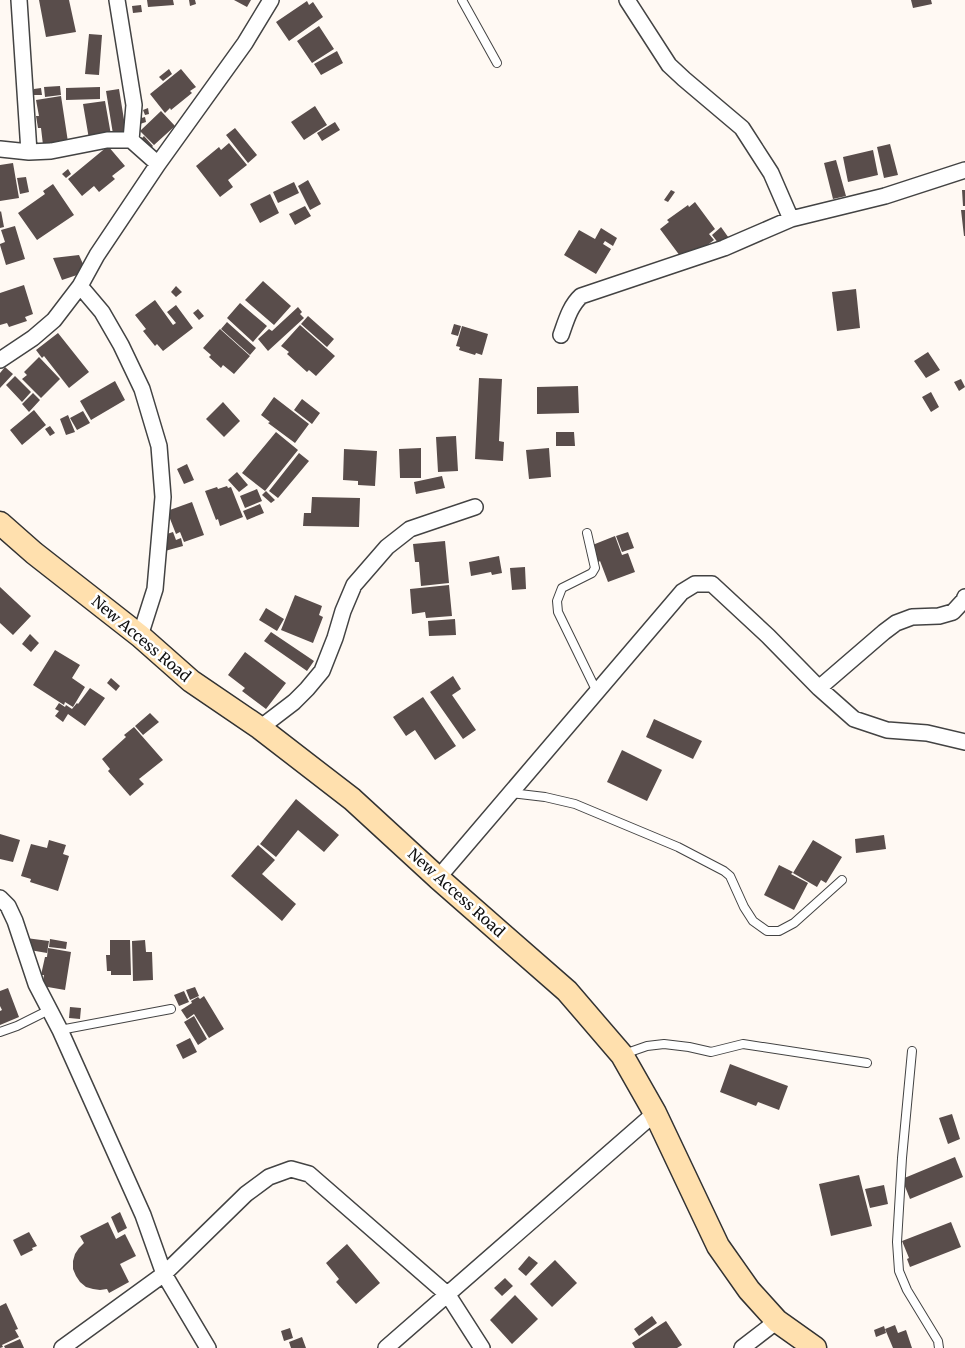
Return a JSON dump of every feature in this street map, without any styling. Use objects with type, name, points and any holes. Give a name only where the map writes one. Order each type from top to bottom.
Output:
[{"type":"main road","name":"New Access Road","points":[[0,523],[34,553],[140,636],[191,681],[260,728],[352,799],[438,878],[567,991],[622,1055],[654,1114],[718,1246],[749,1290],[777,1322],[815,1348]]},
{"type":"street","points":[[19,0],[29,152]]},
{"type":"street","points":[[117,0],[134,105],[131,140]]},
{"type":"street","points":[[0,360],[33,338],[54,320],[80,286],[97,255],[158,164],[245,43],[271,0]]},
{"type":"street","points":[[627,0],[670,65],[742,128],[771,173],[791,219]]},
{"type":"street","points":[[0,149],[51,152],[107,140],[131,140],[158,164]]},
{"type":"street","points":[[561,335],[576,301],[581,296],[724,248],[791,219],[885,196],[965,170]]},
{"type":"street","points":[[80,286],[102,312],[121,345],[142,389],[159,446],[163,497],[156,589],[140,636]]},
{"type":"street","points":[[260,728],[294,702],[322,671],[335,638],[342,612],[354,585],[388,547],[410,529],[475,508]]},
{"type":"street","points":[[438,878],[682,592],[695,584],[712,584],[768,636],[819,688],[854,719],[886,730],[927,733],[965,742]]},
{"type":"street","points":[[819,688],[896,623],[912,617],[939,616],[953,612],[965,597]]},
{"type":"street","points":[[0,898],[8,906],[15,921],[36,984],[60,1030],[143,1215],[164,1274],[208,1348]]},
{"type":"street","points":[[386,1348],[654,1114]]},
{"type":"street","points":[[62,1348],[164,1274],[246,1194],[270,1177],[291,1169],[309,1174],[448,1294],[482,1348]]},
{"type":"street","points":[[742,1348],[777,1322]]},
{"type":"lane","points":[[462,0],[497,63]]},
{"type":"lane","points":[[587,534],[595,568],[592,573],[562,588],[557,601],[558,612],[597,692]]},
{"type":"lane","points":[[511,793],[545,797],[574,804],[678,847],[724,871],[730,876],[744,907],[753,921],[767,931],[779,931],[794,923],[842,880]]},
{"type":"lane","points":[[60,1030],[171,1009]]},
{"type":"lane","points":[[0,1032],[18,1026],[49,1010]]},
{"type":"lane","points":[[622,1055],[647,1046],[664,1044],[711,1052],[743,1044],[867,1063]]},
{"type":"lane","points":[[912,1051],[897,1242],[899,1271],[907,1290],[938,1342],[939,1348]]},
{"type":"building","points":[[39,0],[69,0],[76,32],[46,37]]},
{"type":"building","points":[[147,0],[173,0],[174,5],[148,7]]},
{"type":"building","points":[[189,0],[195,0],[196,4],[190,6]]},
{"type":"building","points":[[234,0],[251,0],[247,7]]},
{"type":"building","points":[[911,0],[931,0],[932,4],[913,8]]},
{"type":"building","points":[[307,1],[309,5],[313,2],[323,17],[289,41],[276,22]]},
{"type":"building","points":[[141,5],[142,12],[133,13],[132,6]]},
{"type":"building","points":[[319,26],[334,49],[312,63],[297,41]]},
{"type":"building","points":[[89,34],[102,35],[99,75],[85,74]]},
{"type":"building","points":[[337,51],[343,63],[321,75],[314,64]]},
{"type":"building","points":[[169,69],[172,74],[163,81],[159,77]]},
{"type":"building","points":[[181,69],[196,87],[190,91],[192,93],[165,113],[150,94]]},
{"type":"building","points":[[60,86],[61,95],[45,97],[44,87]]},
{"type":"building","points":[[100,87],[100,99],[66,100],[66,88]]},
{"type":"building","points":[[41,88],[42,95],[34,95],[34,89]]},
{"type":"building","points":[[119,89],[126,132],[113,134],[106,91]]},
{"type":"building","points":[[61,96],[68,142],[43,145],[41,128],[38,128],[36,116],[39,116],[36,100]]},
{"type":"building","points":[[105,101],[111,135],[89,139],[83,104]]},
{"type":"building","points":[[315,106],[327,125],[304,140],[291,122]]},
{"type":"building","points":[[148,108],[149,114],[145,115],[143,110]]},
{"type":"building","points":[[161,111],[175,126],[154,145],[140,131]]},
{"type":"building","points":[[145,117],[146,122],[140,124],[138,119]]},
{"type":"building","points":[[335,122],[340,130],[322,141],[317,133]]},
{"type":"building","points":[[235,128],[257,155],[248,163],[226,135]]},
{"type":"building","points":[[144,136],[153,146],[148,151],[139,141]]},
{"type":"building","points":[[229,143],[247,165],[228,180],[233,187],[220,197],[196,166],[219,147],[221,150]]},
{"type":"building","points":[[890,144],[898,175],[884,178],[877,147]]},
{"type":"building","points":[[108,146],[125,166],[112,176],[115,179],[99,192],[94,186],[82,196],[68,179]]},
{"type":"building","points":[[873,150],[878,175],[848,182],[843,157]]},
{"type":"building","points":[[836,160],[846,196],[833,199],[824,163]]},
{"type":"building","points":[[13,163],[19,198],[0,201],[0,165]]},
{"type":"building","points":[[68,169],[71,174],[66,178],[62,174]]},
{"type":"building","points":[[26,177],[29,192],[20,194],[17,178]]},
{"type":"building","points":[[308,180],[321,204],[310,210],[298,186]]},
{"type":"building","points":[[294,182],[299,193],[278,203],[273,192]]},
{"type":"building","points":[[53,184],[74,215],[37,240],[18,213],[45,194],[43,191]]},
{"type":"building","points":[[671,190],[675,192],[668,202],[664,200]]},
{"type":"building","points":[[962,190],[965,190],[965,206],[963,206]]},
{"type":"building","points":[[270,194],[279,213],[260,223],[250,204]]},
{"type":"building","points":[[695,202],[715,229],[709,234],[714,240],[693,256],[683,260],[660,229],[669,222],[667,220]]},
{"type":"building","points":[[305,206],[311,216],[295,225],[289,214]]},
{"type":"building","points":[[961,210],[965,210],[965,236],[964,236]]},
{"type":"building","points":[[0,212],[4,227],[0,228]]},
{"type":"building","points":[[15,226],[25,259],[6,265],[0,245],[5,242],[1,230]]},
{"type":"building","points":[[721,227],[731,241],[722,248],[712,235]]},
{"type":"building","points":[[601,228],[617,238],[613,246],[605,241],[603,244],[611,249],[596,274],[564,255],[579,230],[595,239]]},
{"type":"building","points":[[79,255],[83,264],[77,275],[62,280],[53,258]]},
{"type":"building","points":[[263,281],[291,306],[274,325],[245,300]]},
{"type":"building","points":[[24,285],[33,314],[25,317],[27,321],[9,327],[7,323],[0,325],[0,293]]},
{"type":"building","points":[[176,286],[182,292],[176,297],[171,292]]},
{"type":"building","points":[[856,289],[860,328],[837,331],[832,292]]},
{"type":"building","points":[[155,300],[173,325],[176,323],[167,312],[176,305],[193,328],[163,351],[157,344],[155,346],[143,331],[146,329],[135,315]]},
{"type":"building","points":[[240,303],[267,326],[253,342],[227,318]]},
{"type":"building","points":[[298,307],[302,312],[300,314],[304,318],[268,351],[258,339],[269,329],[272,331]]},
{"type":"building","points":[[198,309],[204,316],[199,320],[193,313]]},
{"type":"building","points":[[308,316],[334,339],[327,347],[301,324]]},
{"type":"building","points":[[227,322],[256,348],[250,355],[221,329]]},
{"type":"building","points":[[454,324],[461,326],[458,336],[451,334]]},
{"type":"building","points":[[300,325],[335,356],[316,376],[309,370],[307,372],[281,346]]},
{"type":"building","points":[[462,326],[488,334],[482,355],[459,350],[460,347],[456,346]]},
{"type":"building","points":[[220,329],[250,356],[234,374],[223,365],[221,368],[209,357],[211,355],[203,348]]},
{"type":"building","points":[[58,333],[89,372],[69,388],[44,356],[42,358],[36,350]]},
{"type":"building","points":[[928,352],[940,370],[926,378],[914,361]]},
{"type":"building","points":[[39,357],[60,379],[41,398],[22,379],[27,375],[24,372]]},
{"type":"building","points":[[5,367],[13,374],[0,388],[0,373]]},
{"type":"building","points":[[15,376],[31,392],[22,402],[6,385]]},
{"type":"building","points":[[479,378],[502,379],[499,441],[504,442],[503,461],[475,459]]},
{"type":"building","points":[[961,379],[965,387],[959,391],[954,382]]},
{"type":"building","points":[[115,381],[125,400],[91,420],[80,401]]},
{"type":"building","points":[[578,386],[579,413],[537,414],[537,387]]},
{"type":"building","points":[[931,392],[939,407],[931,412],[922,397]]},
{"type":"building","points":[[33,393],[40,400],[29,412],[22,404]]},
{"type":"building","points":[[274,397],[309,424],[295,443],[268,423],[270,422],[261,415]]},
{"type":"building","points":[[302,399],[320,413],[312,424],[294,410]]},
{"type":"building","points":[[223,402],[240,421],[224,437],[206,419]]},
{"type":"building","points":[[34,410],[46,425],[22,445],[10,430]]},
{"type":"building","points":[[83,411],[90,423],[77,430],[70,418]]},
{"type":"building","points":[[68,415],[75,432],[66,435],[60,419]]},
{"type":"building","points":[[50,426],[55,433],[50,436],[45,429]]},
{"type":"building","points":[[276,432],[298,450],[265,491],[242,473]]},
{"type":"building","points":[[556,432],[574,432],[575,446],[556,446]]},
{"type":"building","points":[[456,436],[458,471],[438,472],[436,437]]},
{"type":"building","points":[[421,448],[421,478],[400,478],[399,449]]},
{"type":"building","points":[[549,448],[551,477],[529,479],[526,450]]},
{"type":"building","points":[[344,449],[377,451],[375,486],[358,485],[358,481],[343,480]]},
{"type":"building","points":[[299,453],[309,461],[278,498],[269,491]]},
{"type":"building","points":[[187,464],[194,480],[184,484],[177,469]]},
{"type":"building","points":[[237,472],[248,485],[239,492],[228,480]]},
{"type":"building","points":[[442,476],[445,488],[416,494],[414,482]]},
{"type":"building","points":[[227,486],[228,488],[231,487],[243,517],[220,526],[205,491]]},
{"type":"building","points":[[257,489],[262,501],[245,508],[240,496]]},
{"type":"building","points":[[266,491],[275,500],[271,503],[262,495]]},
{"type":"building","points":[[312,497],[360,498],[359,527],[303,526],[304,513],[311,513]]},
{"type":"building","points":[[192,502],[204,535],[184,542],[180,532],[176,534],[167,511]]},
{"type":"building","points":[[260,504],[264,513],[247,520],[243,511]]},
{"type":"building","points":[[173,532],[176,540],[181,538],[183,546],[165,551],[161,536]]},
{"type":"building","points":[[628,532],[634,548],[622,552],[616,536]]},
{"type":"building","points":[[615,536],[622,555],[628,553],[635,572],[608,582],[600,561],[597,563],[590,546]]},
{"type":"building","points":[[445,541],[449,583],[421,586],[419,562],[415,562],[413,544]]},
{"type":"building","points":[[499,556],[502,573],[492,575],[491,572],[471,576],[469,562]]},
{"type":"building","points":[[525,567],[526,589],[512,590],[510,568]]},
{"type":"building","points":[[449,585],[452,616],[426,618],[425,612],[412,614],[410,589]]},
{"type":"building","points":[[0,587],[31,616],[13,635],[0,623]]},
{"type":"building","points":[[295,595],[322,606],[319,615],[323,617],[313,643],[281,630]]},
{"type":"building","points":[[266,608],[284,619],[277,631],[259,620]]},
{"type":"building","points":[[455,619],[456,635],[429,636],[428,621]]},
{"type":"building","points":[[271,632],[314,661],[307,671],[264,641]]},
{"type":"building","points":[[30,634],[39,643],[31,652],[22,644]]},
{"type":"building","points":[[55,650],[80,665],[72,678],[85,687],[73,707],[65,702],[64,705],[33,685]]},
{"type":"building","points":[[245,652],[286,683],[266,709],[242,691],[245,688],[228,675]]},
{"type":"building","points":[[453,676],[461,689],[452,695],[476,730],[463,739],[430,692]]},
{"type":"building","points":[[111,678],[120,686],[116,691],[107,683]]},
{"type":"building","points":[[90,688],[105,698],[85,726],[68,714],[63,722],[55,716],[59,711],[55,709],[59,703],[72,709]]},
{"type":"building","points":[[423,697],[456,746],[435,760],[415,730],[406,736],[393,717]]},
{"type":"building","points":[[150,713],[159,722],[143,735],[135,726]]},
{"type":"building","points":[[654,719],[702,741],[693,759],[646,737]]},
{"type":"building","points":[[134,727],[163,760],[139,779],[144,784],[130,796],[108,771],[110,769],[102,759]]},
{"type":"building","points":[[622,750],[662,770],[647,801],[607,782]]},
{"type":"building","points":[[296,799],[339,835],[324,852],[298,830],[276,857],[260,844]]},
{"type":"building","points":[[0,834],[20,840],[13,862],[0,859]]},
{"type":"building","points":[[884,835],[886,849],[856,853],[855,839]]},
{"type":"building","points":[[49,840],[66,845],[63,854],[69,856],[58,891],[30,882],[31,879],[21,876],[31,844],[47,848]]},
{"type":"building","points":[[813,840],[842,857],[826,883],[821,880],[817,887],[793,873]]},
{"type":"building","points":[[258,845],[275,860],[262,874],[296,904],[282,921],[231,876]]},
{"type":"building","points":[[779,865],[808,883],[794,910],[764,895]]},
{"type":"building","points":[[26,938],[49,941],[47,953],[24,949]]},
{"type":"building","points":[[50,939],[67,942],[66,949],[49,947]]},
{"type":"building","points":[[110,940],[130,940],[131,975],[111,975],[111,971],[107,971],[106,955],[110,955]]},
{"type":"building","points":[[145,940],[146,952],[152,952],[153,980],[133,981],[132,941]]},
{"type":"building","points":[[48,948],[71,952],[65,990],[42,986],[44,975],[41,975]]},
{"type":"building","points":[[195,987],[199,996],[190,1000],[186,990]]},
{"type":"building","points":[[8,988],[19,1017],[0,1025],[0,1011],[2,1010],[0,1006],[0,991]]},
{"type":"building","points":[[184,991],[189,1002],[179,1006],[174,995]]},
{"type":"building","points":[[204,996],[224,1029],[209,1038],[194,1014],[187,1019],[181,1010],[192,1003],[191,1001]]},
{"type":"building","points":[[70,1007],[81,1008],[80,1019],[69,1018]]},
{"type":"building","points":[[194,1016],[207,1039],[198,1045],[184,1022]]},
{"type":"building","points":[[190,1038],[197,1052],[183,1059],[176,1045]]},
{"type":"building","points":[[730,1064],[788,1086],[779,1110],[758,1102],[756,1106],[720,1092]]},
{"type":"building","points":[[952,1114],[960,1139],[948,1144],[939,1118]]},
{"type":"building","points":[[955,1157],[963,1177],[910,1199],[902,1179]]},
{"type":"building","points":[[859,1175],[872,1226],[831,1236],[819,1184]]},
{"type":"building","points":[[884,1185],[888,1204],[870,1208],[865,1189]]},
{"type":"building","points":[[120,1212],[127,1228],[118,1233],[111,1217]]},
{"type":"building","points":[[108,1222],[116,1239],[125,1234],[136,1256],[120,1264],[129,1282],[109,1293],[107,1289],[100,1290],[86,1287],[80,1282],[73,1269],[75,1254],[84,1243],[80,1236]]},
{"type":"building","points":[[951,1222],[961,1247],[910,1267],[907,1259],[909,1258],[902,1241]]},
{"type":"building","points":[[29,1232],[37,1246],[21,1256],[13,1240]]},
{"type":"building","points":[[347,1244],[380,1283],[356,1304],[336,1282],[339,1279],[326,1263]]},
{"type":"building","points":[[529,1256],[538,1263],[526,1276],[518,1269]]},
{"type":"building","points":[[555,1260],[577,1283],[552,1307],[530,1284]]},
{"type":"building","points":[[505,1278],[513,1286],[502,1296],[494,1288]]},
{"type":"building","points":[[515,1295],[538,1319],[512,1344],[490,1320]]},
{"type":"building","points":[[6,1303],[18,1329],[15,1330],[19,1337],[2,1345],[3,1347],[0,1348],[0,1306]]},
{"type":"building","points":[[652,1316],[657,1323],[639,1336],[634,1329]]},
{"type":"building","points":[[666,1321],[682,1345],[677,1348],[635,1348],[632,1343]]},
{"type":"building","points":[[895,1325],[898,1333],[906,1330],[912,1348],[893,1348],[885,1329]]},
{"type":"building","points":[[884,1326],[886,1333],[876,1337],[874,1330]]},
{"type":"building","points":[[290,1328],[293,1338],[284,1341],[281,1331]]},
{"type":"building","points":[[302,1337],[306,1348],[291,1348],[289,1342]]},
{"type":"building","points":[[20,1339],[24,1348],[5,1348],[4,1346]]}]
